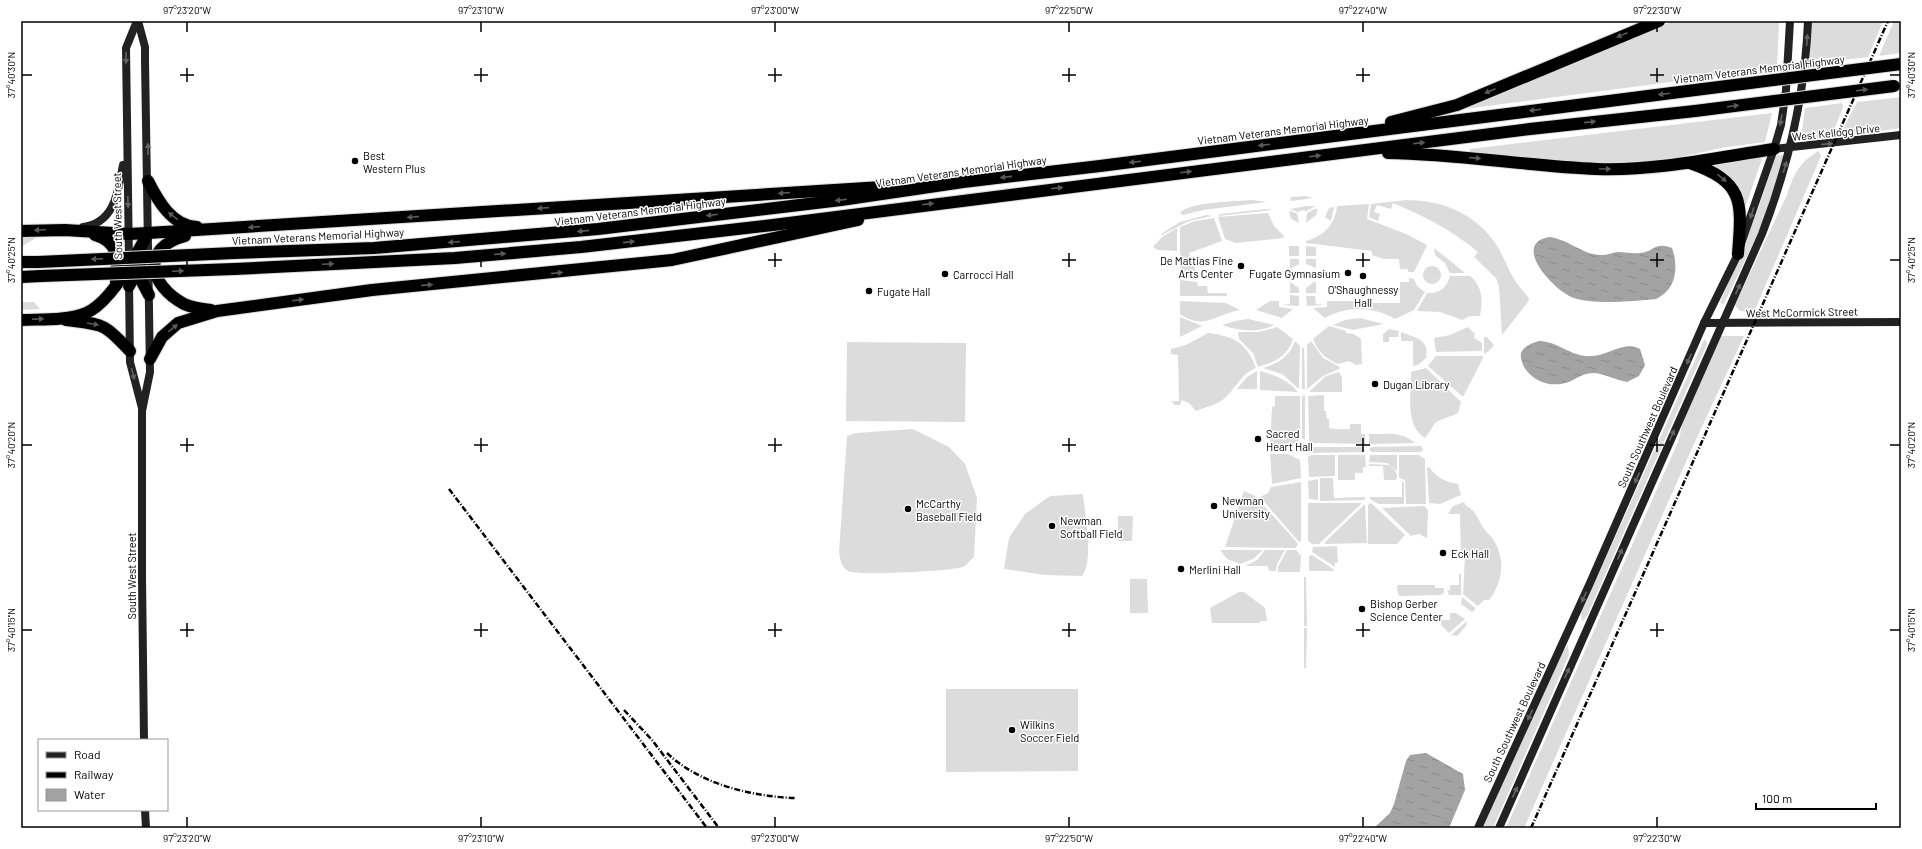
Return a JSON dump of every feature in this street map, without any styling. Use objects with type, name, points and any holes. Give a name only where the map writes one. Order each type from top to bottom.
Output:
[{"type":"highway","points":[[1316,138],[1457,105],[1659,21]]},
{"type":"highway","name":"Vietnam Veterans Memorial Highway","points":[[21,262],[374,248],[590,230],[841,200],[963,182],[1901,64]]},
{"type":"highway","points":[[21,277],[234,269],[447,258],[581,247],[1530,129],[1695,111],[1898,85]]},
{"type":"highway","points":[[1338,153],[1451,155],[1597,169],[1633,168],[1687,162],[1774,149]]},
{"type":"highway","points":[[1687,162],[1710,170],[1723,178],[1736,195],[1740,210],[1738,254]]},
{"type":"highway","points":[[148,181],[162,206],[187,226],[236,228]]},
{"type":"highway","points":[[21,231],[81,230],[129,237],[148,233],[963,182]]},
{"type":"highway","points":[[150,358],[162,336],[178,323],[217,311],[372,290],[672,260],[848,223],[889,209]]},
{"type":"highway","points":[[81,230],[104,237],[137,264],[166,291],[189,306],[198,309],[217,311]]},
{"type":"highway","points":[[55,319],[85,313],[92,309],[107,296],[116,284],[137,264],[167,242],[208,230]]},
{"type":"highway","points":[[129,286],[148,233]]},
{"type":"highway","points":[[129,237],[137,264],[149,295]]},
{"type":"highway","points":[[166,291],[159,280],[155,268],[157,255],[167,242]]},
{"type":"highway","points":[[112,244],[118,262],[116,284]]},
{"type":"highway","points":[[21,320],[55,319],[93,323],[104,326],[114,332],[130,351]]},
{"type":"main road","name":"South West Street","points":[[129,237],[126,147],[126,48],[137,21]]},
{"type":"main road","name":"South West Street","points":[[137,21],[145,47],[148,233]]},
{"type":"main road","name":"South Southwest Boulevard","points":[[1478,828],[1593,576],[1704,324],[1738,254],[1774,149],[1786,90],[1790,21]]},
{"type":"main road","points":[[1499,828],[1723,324],[1764,228],[1791,148],[1799,108],[1808,21]]},
{"type":"main road","name":"West Kellogg Drive","points":[[1774,149],[1901,135]]},
{"type":"main road","points":[[65,230],[94,226],[110,211],[118,194],[126,147]]},
{"type":"main road","name":"South West Street","points":[[129,286],[130,362],[142,411]]},
{"type":"main road","name":"South West Street","points":[[144,739],[142,411],[150,372],[149,295]]},
{"type":"main road","name":"West McCormick Street","points":[[1704,324],[1901,322]]},
{"type":"main road","points":[[145,811],[146,828]]},
{"type":"shaded area","points":[[1676,21],[1779,21],[1777,68],[1457,110],[1653,28]]},
{"type":"shaded area","points":[[1811,21],[1883,21],[1868,57],[1810,64]]},
{"type":"shaded area","points":[[1894,21],[1901,21],[1901,53],[1879,56]]},
{"type":"shaded area","points":[[1901,97],[1901,128],[1839,137],[1857,102]]},
{"type":"shaded area","points":[[1842,103],[1843,107],[1831,138],[1803,141],[1801,139],[1805,108]]},
{"type":"shaded area","points":[[1772,113],[1765,142],[1721,148],[1660,162],[1602,164],[1470,152],[1470,149]]},
{"type":"shaded area","points":[[1819,151],[1821,156],[1754,312],[1740,311],[1735,305],[1787,195],[1792,181],[1802,164]]},
{"type":"shaded area","points":[[1783,155],[1779,175],[1761,227],[1724,304],[1720,303],[1759,206],[1776,156]]},
{"type":"shaded area","points":[[1761,157],[1762,159],[1746,205],[1732,179],[1715,166],[1715,163]]},
{"type":"shaded area","points":[[1305,196],[1313,198],[1290,200],[1291,197]]},
{"type":"shaded area","points":[[1252,200],[1267,202],[1203,210],[1183,215],[1180,213],[1185,209],[1203,204]]},
{"type":"shaded area","points":[[1406,200],[1434,203],[1459,212],[1471,219],[1491,237],[1519,287],[1529,298],[1528,302],[1502,335],[1499,286],[1496,278],[1474,257],[1478,252],[1437,224],[1393,203],[1391,209],[1377,205],[1374,212],[1380,214],[1378,221],[1369,217],[1371,204]]},
{"type":"shaded area","points":[[1369,204],[1367,219],[1406,234],[1427,245],[1414,272],[1408,272],[1408,269],[1400,269],[1399,259],[1384,259],[1372,255],[1372,251],[1306,243],[1306,241],[1318,236],[1328,229],[1334,219],[1337,206]]},
{"type":"shaded area","points":[[1316,206],[1306,211],[1302,210],[1298,212],[1290,209]]},
{"type":"shaded area","points":[[1334,207],[1331,221],[1325,217],[1329,208]]},
{"type":"shaded area","points":[[1266,209],[1273,210],[1218,216],[1220,214]]},
{"type":"shaded area","points":[[1318,209],[1316,215],[1306,223],[1307,213]]},
{"type":"shaded area","points":[[1289,211],[1297,213],[1299,223],[1291,219]]},
{"type":"shaded area","points":[[1268,213],[1274,226],[1284,236],[1283,238],[1236,243],[1225,239],[1218,217]]},
{"type":"shaded area","points":[[1207,215],[1212,216],[1189,221],[1162,235],[1161,234],[1180,222]]},
{"type":"shaded area","points":[[1214,218],[1222,241],[1189,253],[1196,271],[1180,273],[1180,227],[1195,221]]},
{"type":"shaded area","points":[[1177,228],[1177,251],[1158,250],[1153,247],[1162,237]]},
{"type":"shaded area","points":[[39,236],[21,247],[21,237]]},
{"type":"shaded area","points":[[1289,246],[1299,246],[1299,256],[1289,256]]},
{"type":"shaded area","points":[[1306,246],[1316,247],[1316,256],[1306,256]]},
{"type":"shaded area","points":[[1434,248],[1464,273],[1450,273],[1445,263],[1435,255]]},
{"type":"shaded area","points":[[1290,259],[1299,259],[1299,264],[1290,269]]},
{"type":"shaded area","points":[[1306,259],[1316,259],[1316,268],[1306,264]]},
{"type":"shaded area","points":[[1432,266],[1438,269],[1441,275],[1438,281],[1432,284],[1426,281],[1423,275],[1426,269]]},
{"type":"shaded area","points":[[1450,276],[1470,276],[1474,280],[1480,290],[1482,300],[1480,316],[1470,316],[1462,320],[1440,312],[1417,311],[1427,293],[1439,291],[1445,287]]},
{"type":"shaded area","points":[[1409,278],[1414,279],[1417,286],[1425,292],[1414,310],[1395,319],[1377,312],[1360,309],[1342,311],[1325,318],[1313,308],[1327,307],[1327,301],[1400,303],[1400,282],[1409,282]]},
{"type":"shaded area","points":[[1180,280],[1197,282],[1198,286],[1207,286],[1208,293],[1227,293],[1227,296],[1180,296]]},
{"type":"shaded area","points":[[1290,282],[1299,288],[1299,293],[1290,293]]},
{"type":"shaded area","points":[[1316,282],[1316,293],[1306,293],[1306,288]]},
{"type":"shaded area","points":[[1290,295],[1299,296],[1299,306],[1281,305],[1290,304]]},
{"type":"shaded area","points":[[1306,296],[1315,296],[1316,304],[1325,305],[1307,306]]},
{"type":"shaded area","points":[[1180,301],[1226,303],[1240,310],[1210,320],[1197,321],[1180,314]]},
{"type":"shaded area","points":[[1270,301],[1279,301],[1279,307],[1293,309],[1282,318],[1256,310]]},
{"type":"shaded area","points":[[21,302],[34,302],[40,309],[21,310]]},
{"type":"shaded area","points":[[1180,317],[1202,326],[1180,337]]},
{"type":"shaded area","points":[[1360,318],[1384,324],[1353,330],[1333,325],[1345,320]]},
{"type":"shaded area","points":[[1248,319],[1274,325],[1268,328],[1248,330],[1235,329],[1222,325],[1235,321]]},
{"type":"shaded area","points":[[1329,326],[1346,331],[1346,333],[1354,334],[1361,339],[1362,364],[1356,365],[1349,361],[1338,364],[1330,360],[1320,351],[1313,339]]},
{"type":"shaded area","points":[[1277,327],[1293,339],[1287,350],[1280,358],[1258,367],[1253,353],[1239,339],[1238,332],[1259,332]]},
{"type":"shaded area","points":[[1468,327],[1475,334],[1474,338],[1482,343],[1482,351],[1436,352],[1434,338],[1450,335]]},
{"type":"shaded area","points":[[1389,329],[1399,331],[1398,337],[1389,337],[1389,342],[1383,342],[1383,334]]},
{"type":"shaded area","points":[[1401,332],[1424,343],[1427,352],[1426,358],[1418,365],[1413,366],[1413,341],[1401,341]]},
{"type":"shaded area","points":[[1208,333],[1225,336],[1238,342],[1248,352],[1256,368],[1247,373],[1224,399],[1217,403],[1196,411],[1189,403],[1182,400],[1180,405],[1174,405],[1172,401],[1179,401],[1178,355],[1171,354],[1171,349],[1186,345]]},
{"type":"shaded area","points":[[1720,336],[1744,336],[1693,446],[1524,828],[1506,828],[1678,442],[1683,423]]},
{"type":"shaded area","points":[[1484,337],[1487,337],[1494,345],[1484,354]]},
{"type":"shaded area","points":[[1704,340],[1706,340],[1707,344],[1587,616],[1582,622],[1581,613]]},
{"type":"shaded area","points":[[1295,341],[1300,346],[1299,389],[1282,374],[1263,368],[1283,359],[1293,347]]},
{"type":"shaded area","points":[[1311,341],[1323,358],[1340,367],[1339,369],[1323,376],[1307,389],[1307,345]]},
{"type":"shaded area","points":[[847,342],[966,343],[965,422],[846,421]]},
{"type":"shaded area","points":[[1302,348],[1304,348],[1305,389],[1302,389]]},
{"type":"shaded area","points":[[1436,356],[1483,356],[1463,397],[1428,366]]},
{"type":"shaded area","points":[[1426,368],[1461,402],[1458,413],[1436,422],[1425,438],[1414,426],[1410,409],[1410,400],[1411,372]]},
{"type":"shaded area","points":[[1257,371],[1257,389],[1237,389],[1247,377]]},
{"type":"shaded area","points":[[1260,371],[1281,378],[1298,392],[1260,390]]},
{"type":"shaded area","points":[[1339,372],[1342,378],[1342,392],[1309,392],[1326,376]]},
{"type":"shaded area","points":[[1305,395],[1305,439],[1302,439],[1302,396]]},
{"type":"shaded area","points":[[1324,395],[1324,411],[1326,411],[1327,419],[1329,419],[1329,428],[1350,429],[1350,424],[1361,424],[1361,434],[1365,434],[1365,444],[1314,443],[1309,441],[1308,396]]},
{"type":"shaded area","points":[[1275,396],[1300,396],[1300,440],[1288,446],[1270,445],[1272,407],[1275,406]]},
{"type":"shaded area","name":"McCarthy Baseball Field","points":[[913,429],[949,447],[965,464],[977,498],[974,557],[963,567],[955,569],[885,573],[848,571],[842,565],[839,552],[847,436],[856,433]]},
{"type":"shaded area","points":[[1369,434],[1399,435],[1410,439],[1415,443],[1369,444]]},
{"type":"shaded area","points":[[1421,446],[1423,449],[1421,452],[1371,452],[1369,449],[1372,447]]},
{"type":"shaded area","points":[[1312,447],[1363,447],[1365,450],[1363,452],[1312,453],[1309,450]]},
{"type":"shaded area","points":[[1270,454],[1288,454],[1300,460],[1301,478],[1272,484]]},
{"type":"shaded area","points":[[1312,455],[1335,455],[1335,476],[1309,477],[1308,457]]},
{"type":"shaded area","points":[[1338,455],[1365,455],[1366,467],[1363,467],[1363,473],[1355,473],[1355,480],[1338,480]]},
{"type":"shaded area","points":[[1370,455],[1397,455],[1397,471],[1387,463],[1369,462]]},
{"type":"shaded area","points":[[1399,455],[1419,455],[1425,459],[1426,504],[1406,504],[1405,480],[1399,478]]},
{"type":"shaded area","points":[[1369,464],[1389,465],[1396,471],[1396,480],[1384,480],[1383,466],[1369,466]]},
{"type":"shaded area","points":[[1429,467],[1441,478],[1458,484],[1461,495],[1440,504],[1429,503],[1427,468]]},
{"type":"shaded area","points":[[1320,478],[1333,478],[1334,498],[1365,497],[1365,500],[1320,501]]},
{"type":"shaded area","points":[[1318,479],[1318,500],[1309,499],[1308,481]]},
{"type":"shaded area","points":[[1402,481],[1404,483],[1404,504],[1378,504],[1370,499],[1370,497],[1402,497]]},
{"type":"shaded area","points":[[1301,482],[1301,541],[1299,542],[1260,497],[1268,493],[1271,487]]},
{"type":"shaded area","points":[[1244,491],[1255,496],[1298,544],[1296,548],[1225,547]]},
{"type":"shaded area","name":"Newman Softball Field","points":[[1083,494],[1088,536],[1088,559],[1086,569],[1082,576],[1046,575],[1004,569],[1009,538],[1025,514],[1050,496]]},
{"type":"shaded area","points":[[1464,502],[1466,506],[1475,513],[1483,527],[1493,539],[1500,554],[1501,570],[1497,586],[1489,600],[1484,600],[1478,606],[1463,594],[1465,557],[1461,556],[1460,514],[1448,514],[1453,506]]},
{"type":"shaded area","points":[[1308,503],[1361,504],[1319,544],[1312,544],[1308,541]]},
{"type":"shaded area","points":[[1371,503],[1405,535],[1397,544],[1368,544],[1368,505]]},
{"type":"shaded area","points":[[1365,504],[1367,543],[1325,544],[1325,542]]},
{"type":"shaded area","points":[[1424,506],[1428,510],[1427,538],[1419,534],[1411,536],[1382,508]]},
{"type":"shaded area","points":[[1118,516],[1133,516],[1132,541],[1118,541]]},
{"type":"shaded area","points":[[1337,546],[1338,562],[1335,563],[1335,567],[1312,552],[1313,547]]},
{"type":"shaded area","points":[[1220,550],[1263,550],[1253,559],[1240,564],[1227,559]]},
{"type":"shaded area","points":[[1265,550],[1285,550],[1277,564],[1276,571],[1269,571],[1268,566],[1245,566],[1257,560]]},
{"type":"shaded area","points":[[1287,550],[1296,550],[1301,556],[1300,572],[1278,572],[1278,567]]},
{"type":"shaded area","points":[[1312,555],[1334,571],[1309,571],[1309,556]]},
{"type":"shaded area","points":[[1459,574],[1461,574],[1461,595],[1449,595],[1447,590],[1450,590],[1450,585],[1459,585]]},
{"type":"shaded area","points":[[1304,577],[1306,577],[1307,626],[1304,626]]},
{"type":"shaded area","points":[[1130,579],[1147,579],[1148,613],[1130,613]]},
{"type":"shaded area","points":[[1397,585],[1435,585],[1435,588],[1444,588],[1444,593],[1440,595],[1401,596],[1398,595]]},
{"type":"shaded area","points":[[1239,592],[1244,592],[1265,608],[1267,621],[1260,621],[1260,623],[1212,623],[1210,608]]},
{"type":"shaded area","points":[[1462,597],[1475,608],[1475,610],[1472,612],[1461,604]]},
{"type":"shaded area","points":[[1450,613],[1456,613],[1465,619],[1449,633],[1441,625],[1441,620],[1450,620]]},
{"type":"shaded area","points":[[1467,621],[1466,626],[1457,636],[1451,635]]},
{"type":"shaded area","points":[[1304,628],[1307,628],[1306,669],[1304,668]]},
{"type":"shaded area","points":[[1568,645],[1569,655],[1493,828],[1482,828],[1562,652]]},
{"type":"shaded area","name":"Wilkins Soccer Field","points":[[946,689],[1078,689],[1078,771],[946,772]]},
{"type":"water","points":[[1549,237],[1556,238],[1596,255],[1605,255],[1614,252],[1640,253],[1658,246],[1672,248],[1675,271],[1672,284],[1663,295],[1656,299],[1603,302],[1574,298],[1566,294],[1547,278],[1535,258],[1534,249],[1538,241]]},
{"type":"water","points":[[1539,341],[1546,342],[1585,356],[1598,355],[1622,347],[1634,347],[1640,349],[1645,365],[1639,376],[1627,382],[1590,373],[1584,374],[1565,383],[1547,383],[1535,379],[1530,375],[1521,360],[1521,353],[1524,348]]},
{"type":"water","points":[[1426,753],[1463,774],[1465,790],[1449,828],[1374,828],[1390,813],[1406,761],[1410,755]]},
{"type":"railway","points":[[1531,828],[1888,21]]},
{"type":"railway","points":[[449,489],[707,828]]},
{"type":"railway","points":[[624,710],[652,740],[719,828]]},
{"type":"railway","points":[[667,753],[680,764],[695,773],[727,787],[762,795],[796,798]]},
{"type":"place","name":"Best Western Plus","points":[[355,161]]},
{"type":"place","name":"De Mattias Fine Arts Center","points":[[1241,266]]},
{"type":"place","name":"Fugate Gymnasium","points":[[1348,273]]},
{"type":"place","name":"Carrocci Hall","points":[[945,274]]},
{"type":"place","name":"O'Shaughnessy Hall","points":[[1363,276]]},
{"type":"place","name":"Fugate Hall","points":[[869,291]]},
{"type":"place","name":"Dugan Library","points":[[1375,384]]},
{"type":"place","name":"Sacred Heart Hall","points":[[1258,439]]},
{"type":"place","name":"Newman University","points":[[1214,506]]},
{"type":"place","name":"McCarthy Baseball Field","points":[[908,509]]},
{"type":"place","name":"Newman Softball Field","points":[[1052,526]]},
{"type":"place","name":"Eck Hall","points":[[1443,553]]},
{"type":"place","name":"Merlini Hall","points":[[1181,569]]},
{"type":"place","name":"Bishop Gerber Science Center","points":[[1362,609]]},
{"type":"place","name":"Wilkins Soccer Field","points":[[1012,730]]}]
